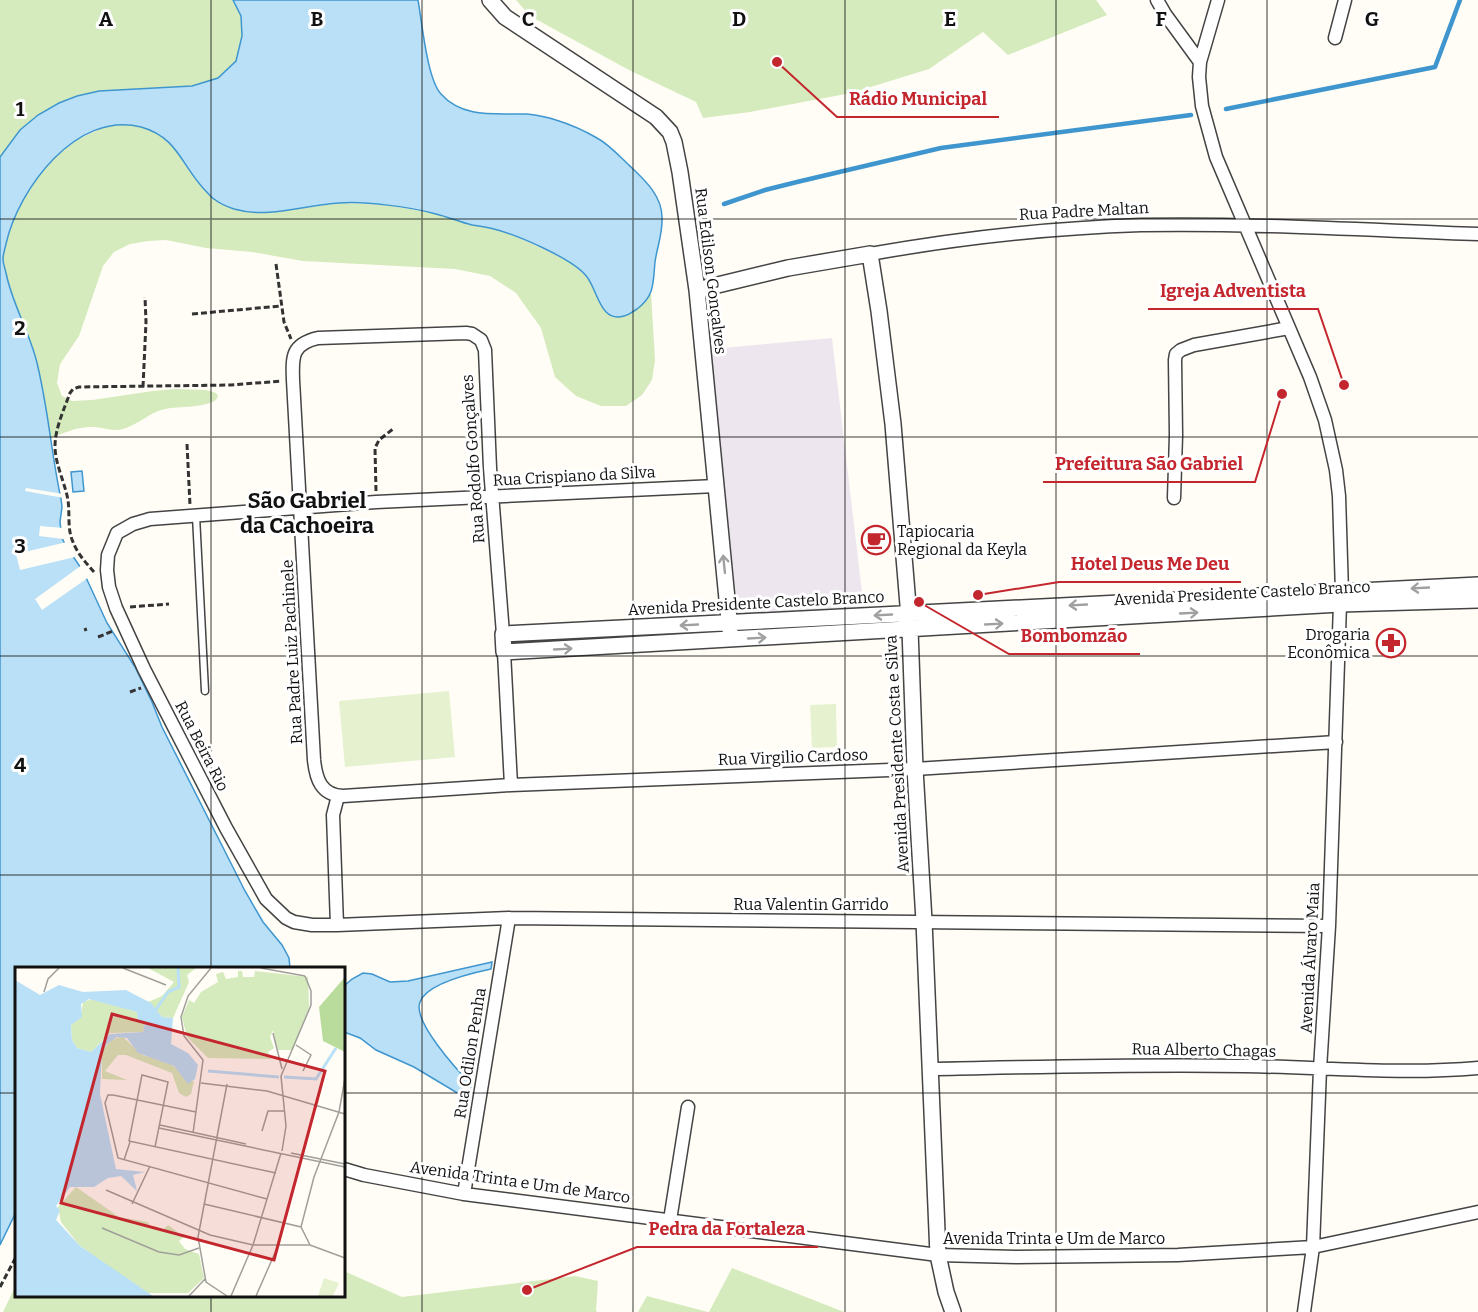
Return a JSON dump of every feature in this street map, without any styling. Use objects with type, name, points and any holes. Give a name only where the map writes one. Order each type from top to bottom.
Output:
[{"type":"street","name":"Rua Edilson Gonçalves","points":[[490,0],[505,17],[656,117],[674,141],[697,290],[731,639]]},
{"type":"street","points":[[1157,0],[1200,62]]},
{"type":"street","name":"Avenida Álvaro Maia","points":[[1218,0],[1200,62],[1202,106],[1216,157],[1318,398],[1336,470],[1339,496],[1341,598],[1329,926],[1320,1069],[1313,1247],[1304,1312]]},
{"type":"street","points":[[1335,38],[1345,0]]},
{"type":"street","name":"Rua Padre Maltan","points":[[697,290],[788,268],[961,239],[1032,231],[1140,225],[1246,225],[1478,234]]},
{"type":"street","name":"Avenida Presidente Costa e Silva","points":[[870,254],[893,424],[909,621],[938,1255],[953,1312]]},
{"type":"street","points":[[1174,498],[1176,435],[1174,368],[1176,354],[1194,345],[1289,328]]},
{"type":"street","name":"Rua Rodolfo Gonçalves","points":[[297,348],[301,344],[318,338],[466,333],[481,340],[484,350],[511,785]]},
{"type":"street","points":[[293,374],[293,359],[297,348]]},
{"type":"street","name":"Rua Padre Luiz Pachinele","points":[[293,374],[314,760],[319,780],[332,795],[338,796]]},
{"type":"street","name":"Rua Crispiano da Silva","points":[[107,570],[108,555],[117,533],[142,521],[193,515],[376,502],[716,486]]},
{"type":"street","name":"Rua Beira Rio","points":[[107,570],[109,587],[116,608],[144,669],[226,828],[266,898],[286,918],[294,922]]},
{"type":"street","name":"Avenida Presidente Castelo Branco","points":[[503,634],[729,623],[909,621],[1341,598],[1478,585]]},
{"type":"street","name":"Avenida Presidente Castelo Branco","points":[[1341,598],[1478,600]]},
{"type":"street","name":"Avenida Presidente Castelo Branco","points":[[504,652],[731,639],[909,621]]},
{"type":"street","name":"Rua Virgilio Cardoso","points":[[338,796],[511,785],[915,769],[1336,742]]},
{"type":"street","points":[[337,925],[333,815],[338,796]]},
{"type":"street","name":"Rua Valentin Garrido","points":[[294,922],[337,925],[509,918],[1329,926]]},
{"type":"street","name":"Rua Odilon Penha","points":[[464,1194],[509,918]]},
{"type":"street","name":"Rua Alberto Chagas","points":[[930,1069],[1170,1065],[1354,1071],[1478,1068]]},
{"type":"street","points":[[670,1220],[688,1107]]},
{"type":"street","name":"Avenida Trinta e Um de Marco","points":[[345,1169],[464,1194],[938,1255],[1016,1257],[1178,1255],[1313,1247],[1478,1212]]},
{"type":"lane","points":[[193,515],[205,692]]},
{"type":"path","points":[[276,264],[284,322],[297,348]]},
{"type":"path","points":[[143,387],[145,297]]},
{"type":"path","points":[[192,314],[281,306]]},
{"type":"path","points":[[109,587],[83,559],[72,540],[68,499],[56,457],[55,445],[65,405],[73,389],[79,387],[231,385],[293,374]]},
{"type":"path","points":[[376,502],[375,448],[380,440],[393,429]]},
{"type":"path","points":[[187,444],[193,515]]},
{"type":"path","points":[[116,608],[169,604]]},
{"type":"path","points":[[98,637],[116,630]]},
{"type":"path","points":[[130,692],[145,687]]},
{"type":"path","points":[[0,1287],[15,1259]]},
{"type":"shaded area","points":[[832,338],[864,609],[738,618],[710,349]]},
{"type":"green space","points":[[0,0],[233,0],[241,16],[242,36],[236,61],[218,79],[192,86],[99,91],[77,96],[38,115],[20,130],[0,157]]},
{"type":"green space","points":[[516,0],[1096,0],[1107,15],[1008,55],[983,32],[929,69],[851,93],[750,112],[703,118],[696,102],[629,70],[530,16]]},
{"type":"green space","points":[[122,124],[139,126],[157,133],[173,145],[195,179],[213,199],[236,209],[267,213],[341,203],[386,205],[432,213],[496,229],[573,263],[586,275],[600,303],[643,304],[651,293],[655,360],[652,380],[642,395],[626,406],[601,406],[576,396],[555,377],[541,328],[516,293],[490,276],[455,269],[303,261],[252,252],[206,248],[166,240],[148,241],[130,244],[114,252],[103,266],[79,336],[60,364],[57,383],[62,396],[72,401],[92,400],[175,389],[206,390],[218,396],[211,403],[160,411],[123,429],[83,427],[50,439],[43,388],[30,340],[8,286],[3,259],[10,228],[23,200],[39,175],[54,158],[77,140],[104,127]]},
{"type":"green space","points":[[449,691],[455,757],[345,767],[339,701]]},
{"type":"green space","points":[[836,704],[837,747],[812,748],[810,705]]},
{"type":"green space","points":[[732,1268],[844,1312],[709,1312]]},
{"type":"green space","points":[[345,1271],[402,1297],[575,1276],[598,1281],[596,1311],[598,1312],[3,1312],[15,1287],[15,1297],[345,1297]]},
{"type":"green space","points":[[647,1296],[708,1312],[638,1312]]},
{"type":"water","points":[[233,0],[418,0],[432,76],[436,87],[450,102],[470,111],[534,115],[572,126],[606,144],[648,184],[659,203],[662,217],[653,282],[650,294],[643,304],[628,315],[616,317],[605,310],[591,283],[580,270],[558,255],[494,229],[425,211],[375,204],[326,204],[260,213],[234,209],[210,196],[195,179],[171,144],[163,137],[141,127],[117,125],[95,130],[73,142],[54,158],[37,178],[13,222],[3,261],[12,295],[33,348],[40,376],[61,499],[62,538],[83,571],[107,623],[135,667],[162,727],[245,891],[263,922],[282,945],[289,958],[290,967],[15,967],[15,1214],[0,1245],[0,157],[20,130],[38,115],[77,96],[99,91],[192,86],[218,78],[236,61],[242,36],[241,16]]},
{"type":"water","points":[[82,471],[84,491],[73,492],[71,472]]},
{"type":"water","points":[[492,962],[491,969],[462,976],[431,989],[420,1002],[419,1010],[429,1033],[471,1084],[469,1100],[414,1067],[376,1050],[360,1038],[345,1032],[345,985],[352,979],[363,973],[372,974],[390,982],[408,981]]},
{"type":"pier","points":[[26,488],[63,494],[64,498],[25,491]]},
{"type":"pier","points":[[40,526],[63,528],[63,539],[39,536]]},
{"type":"pier","points":[[67,542],[75,557],[20,570],[16,554]]},
{"type":"pier","points":[[82,565],[89,577],[42,610],[35,599]]},
{"type":"waterway","points":[[1226,109],[1435,67],[1460,0]]},
{"type":"waterway","points":[[724,204],[765,190],[941,148],[1191,115]]},
{"type":"place","name":"Rádio Municipal","points":[[777,62]]},
{"type":"place","name":"Igreja Adventista","points":[[1344,385]]},
{"type":"place","name":"Prefeitura São Gabriel","points":[[1282,394]]},
{"type":"place","name":"Tapiocaria Regional da Keyla","points":[[876,540]]},
{"type":"place","name":"Hotel Deus Me Deu","points":[[978,595]]},
{"type":"place","name":"Bombomzão","points":[[919,602]]},
{"type":"place","name":"Drogaria Econômica","points":[[1391,643]]},
{"type":"place","name":"Pedra da Fortaleza","points":[[527,1290]]},
{"type":"district","name":"São Gabriel da Cachoeira","points":[[307,512]]}]
